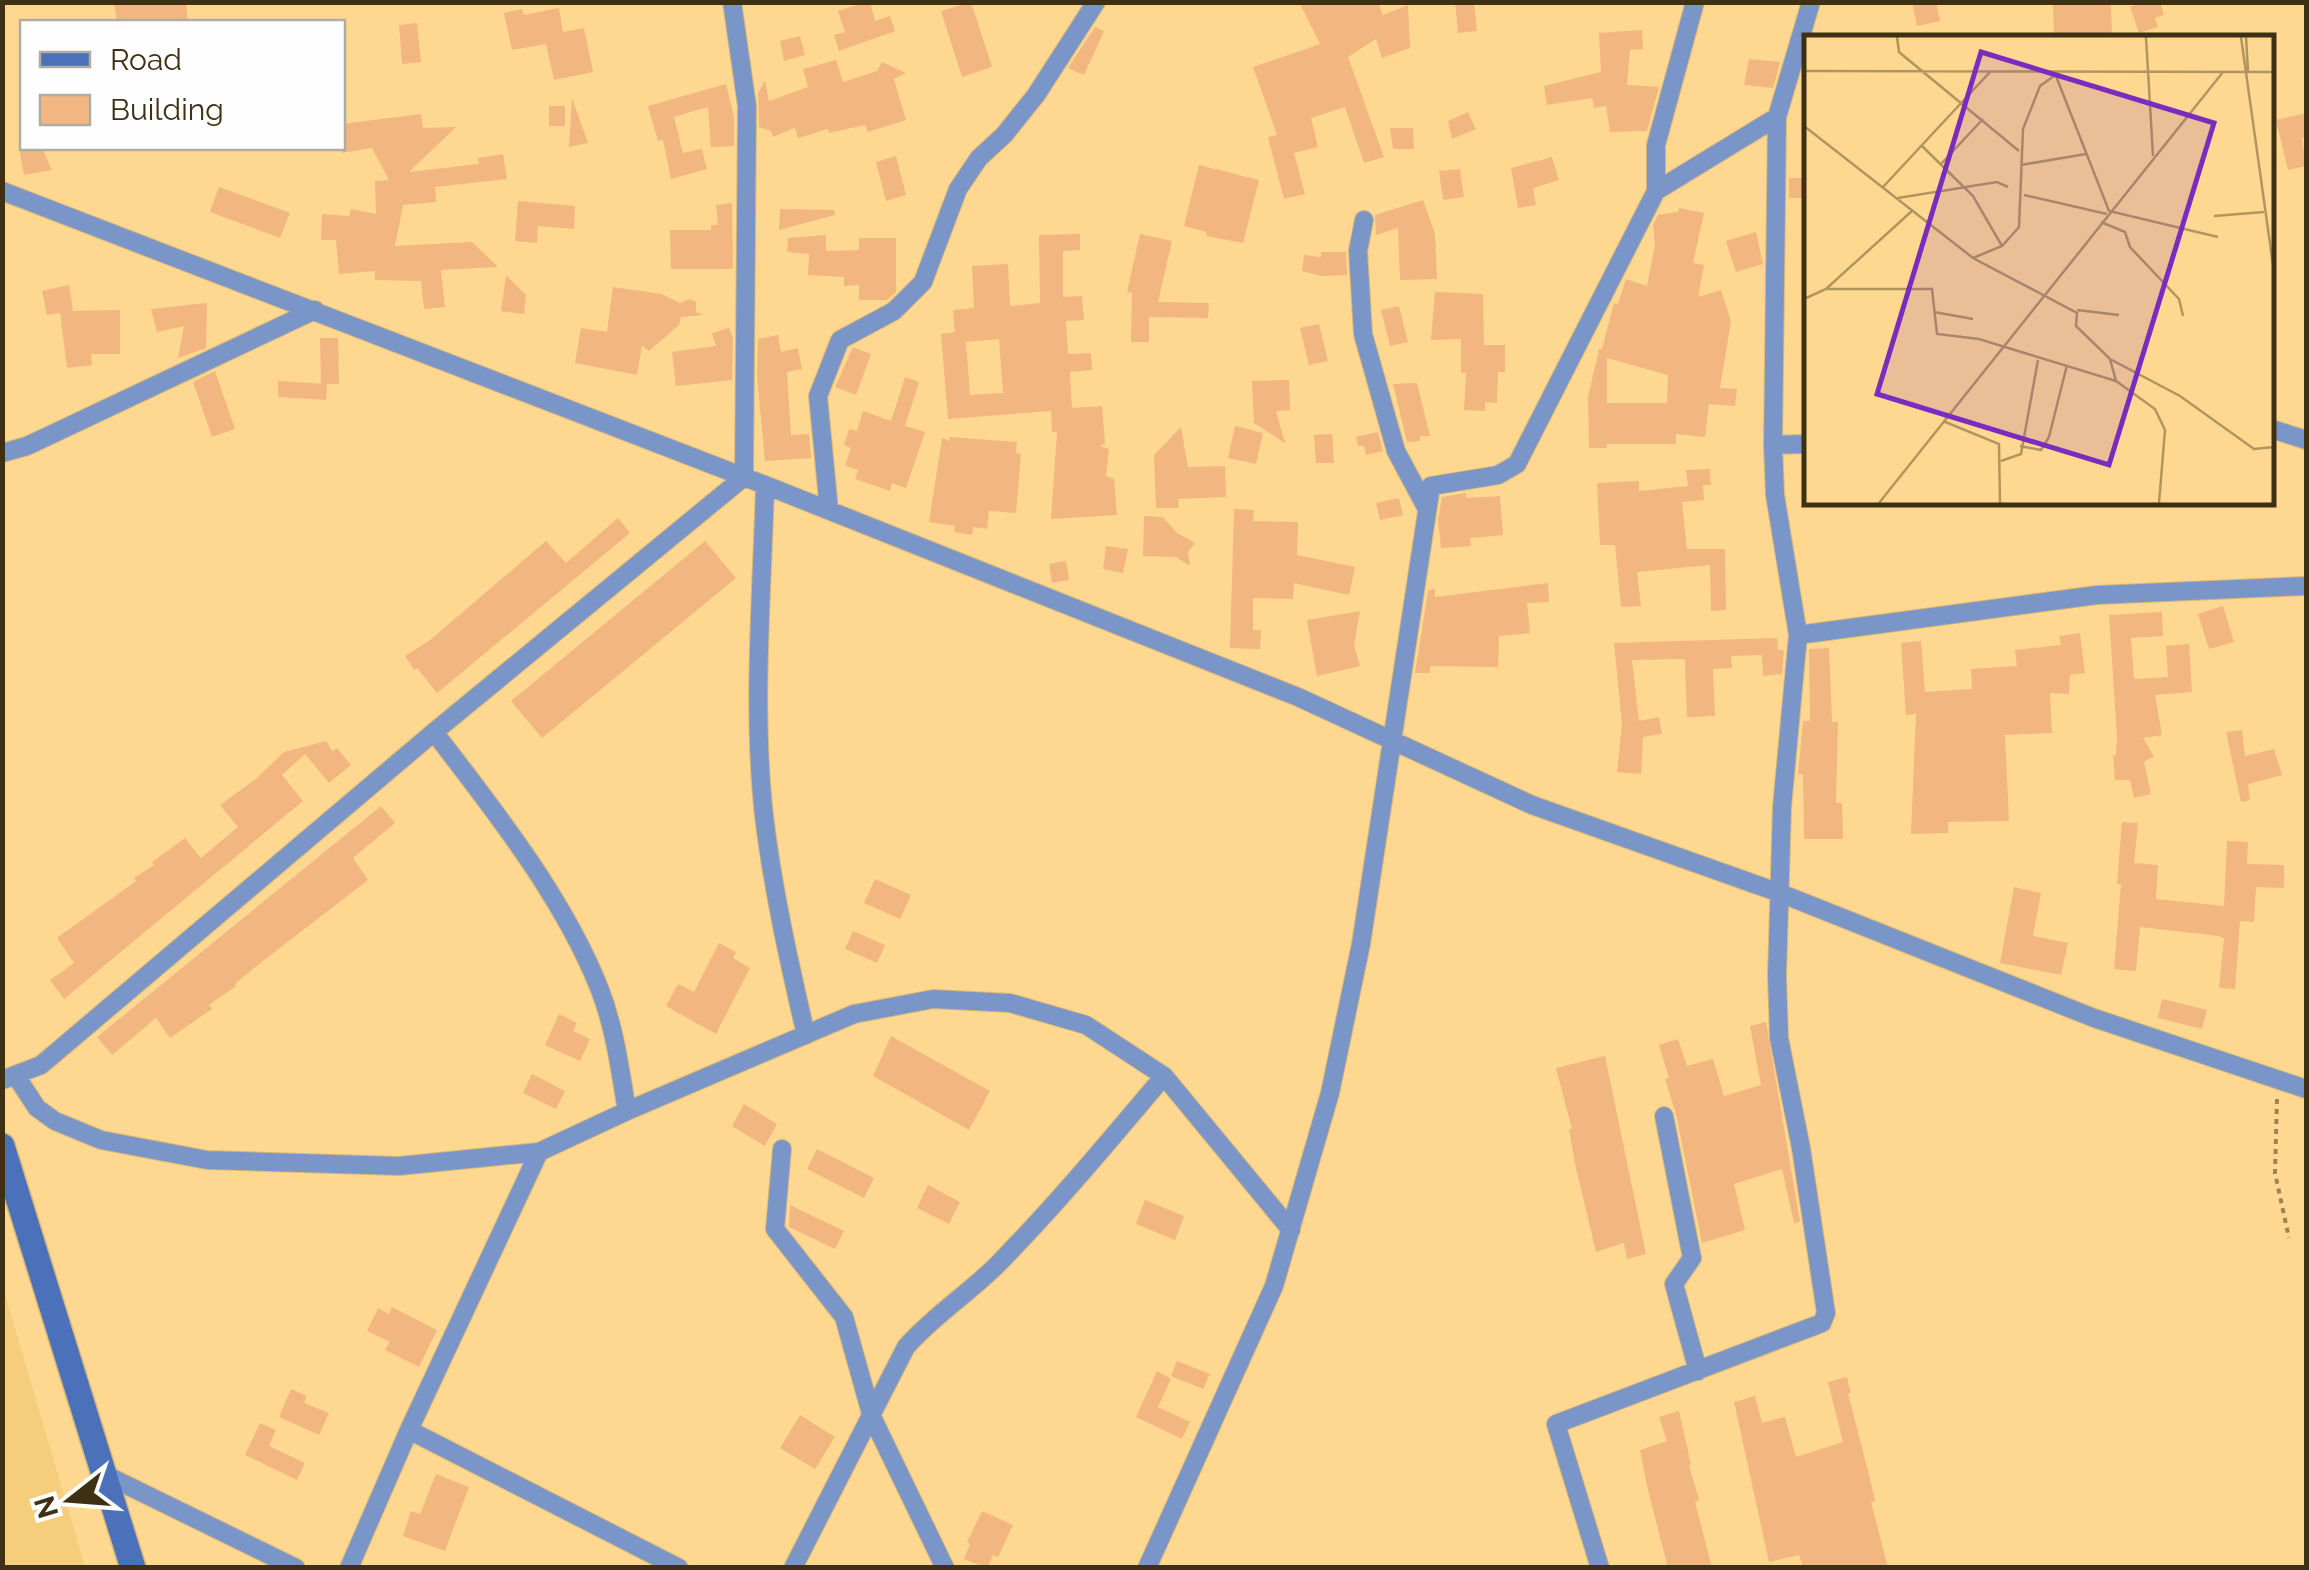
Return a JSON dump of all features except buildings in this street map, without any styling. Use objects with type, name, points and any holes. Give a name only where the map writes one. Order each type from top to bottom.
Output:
[{"type":"main road","points":[[2,1146],[132,1568]]},
{"type":"street","points":[[732,2],[747,106],[744,477]]},
{"type":"street","points":[[828,510],[818,396],[840,340],[894,311],[923,282],[958,189],[979,158],[1004,135],[1036,95],[1096,2]]},
{"type":"street","points":[[1147,1568],[1274,1286],[1330,1093],[1361,944],[1431,486],[1498,475],[1517,464],[1656,191],[1656,145],[1695,2]]},
{"type":"street","points":[[1600,1568],[1556,1424],[1822,1323],[1826,1313],[1801,1148],[1779,1038],[1782,807],[1798,635],[1775,495],[1777,117],[1812,2]]},
{"type":"street","points":[[1656,191],[1777,117]]},
{"type":"street","points":[[2,191],[766,485],[1298,697],[1532,805],[1780,893],[2094,1018],[2306,1090]]},
{"type":"street","points":[[1364,220],[1358,251],[1363,334],[1396,451],[1426,507]]},
{"type":"street","points":[[2,454],[79,422],[316,310]]},
{"type":"street","points":[[2274,430],[2306,440]]},
{"type":"street","points":[[1773,445],[1804,444]]},
{"type":"street","points":[[744,477],[41,1064],[9,1078],[37,1108],[56,1121],[102,1140],[206,1160],[399,1166],[540,1152],[626,1110],[854,1014],[934,999],[1010,1003],[1086,1025],[1164,1076],[1292,1230]]},
{"type":"street","points":[[766,485],[758,718],[764,813],[780,923],[806,1035]]},
{"type":"street","points":[[1798,635],[2096,595],[2306,586]]},
{"type":"street","points":[[434,732],[511,832],[573,936],[600,991],[616,1049],[626,1110]]},
{"type":"street","points":[[793,1568],[906,1347],[926,1324],[982,1280],[1051,1210],[1164,1076]]},
{"type":"street","points":[[1664,1116],[1692,1258],[1674,1284],[1698,1372]]},
{"type":"street","points":[[782,1149],[775,1229],[844,1317],[872,1418],[945,1568]]},
{"type":"street","points":[[349,1568],[409,1430],[540,1152]]},
{"type":"street","points":[[409,1430],[680,1568]]},
{"type":"street","points":[[104,1474],[296,1568]]},
{"type":"path","points":[[2277,1079],[2275,1173],[2290,1238]]},
{"type":"shaded area","points":[[2,1284],[83,1560],[85,1567],[3,1567]]}]
